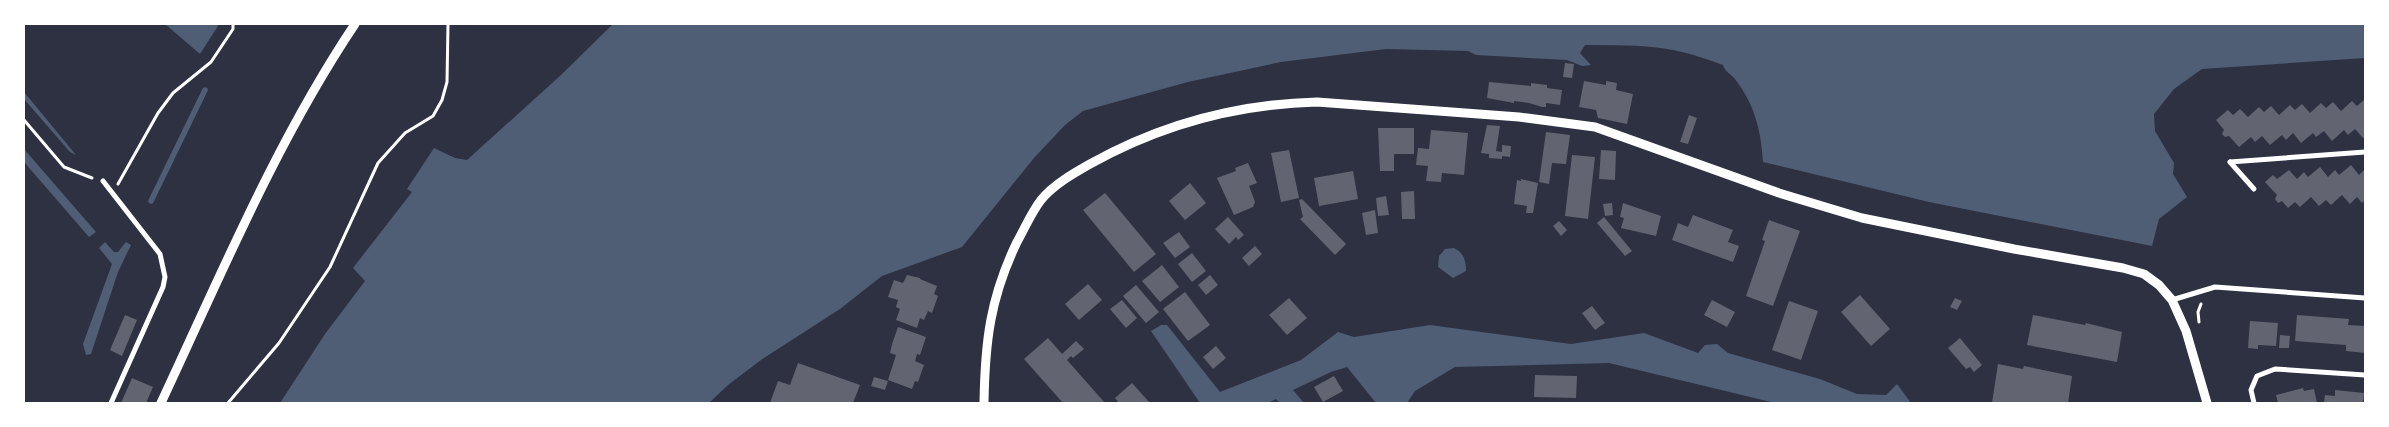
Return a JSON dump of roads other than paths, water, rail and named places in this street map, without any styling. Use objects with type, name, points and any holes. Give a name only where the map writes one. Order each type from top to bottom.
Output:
[{"type":"street","points":[[161,403],[266,180],[308,99],[355,24]]},
{"type":"street","points":[[984,403],[987,335],[994,301],[1011,256],[1031,215],[1043,198],[1072,175],[1110,153],[1146,137],[1203,118],[1288,103],[1352,104],[1519,118],[1595,127],[1778,193],[1862,218],[2144,274],[2159,285],[2172,300],[2186,331],[2207,403]]},
{"type":"street","points":[[2254,189],[2230,162],[2365,152]]},
{"type":"street","points":[[103,181],[160,254],[165,277],[163,287],[112,403]]},
{"type":"street","points":[[2172,300],[2215,287],[2365,298]]},
{"type":"street","points":[[2254,403],[2251,390],[2257,376],[2275,368],[2365,375]]},
{"type":"water","points":[[165,24],[216,24],[218,26],[200,54]]},
{"type":"water","points":[[613,24],[2365,24],[2365,58],[2202,69],[2174,89],[2154,114],[2155,131],[2174,163],[2173,174],[2187,197],[2159,219],[2152,246],[1929,202],[1763,162],[1761,140],[1756,119],[1748,99],[1735,79],[1723,65],[1674,50],[1647,46],[1585,45],[1580,53],[1591,65],[1582,66],[1567,60],[1476,55],[1468,51],[1386,49],[1281,62],[1188,82],[1083,111],[1065,125],[1034,158],[962,247],[882,276],[840,309],[761,360],[728,385],[709,403],[280,403],[325,334],[365,281],[353,268],[412,192],[407,189],[434,148],[455,158],[467,160],[561,75]]},
{"type":"water","points":[[24,92],[76,155],[70,152],[24,99]]},
{"type":"water","points":[[24,149],[96,232],[89,237],[24,162]]},
{"type":"water","points":[[105,242],[114,252],[118,252],[126,242],[131,245],[118,272],[91,354],[86,355],[83,344],[112,264],[99,248]]},
{"type":"water","points":[[1454,248],[1464,258],[1466,271],[1453,278],[1438,267],[1439,256],[1445,249]]},
{"type":"water","points":[[1161,325],[1167,325],[1220,392],[1301,360],[1338,332],[1354,337],[1430,325],[1571,344],[1644,333],[1698,353],[1705,345],[1717,344],[1728,353],[1820,379],[1857,394],[1886,395],[1897,384],[1911,403],[1771,402],[1609,363],[1455,367],[1415,391],[1407,403],[1376,403],[1347,367],[1331,372],[1293,390],[1304,403],[1280,403],[1276,399],[1268,403],[1200,403],[1151,331]]},
{"type":"waterway","points":[[151,201],[205,90]]}]
